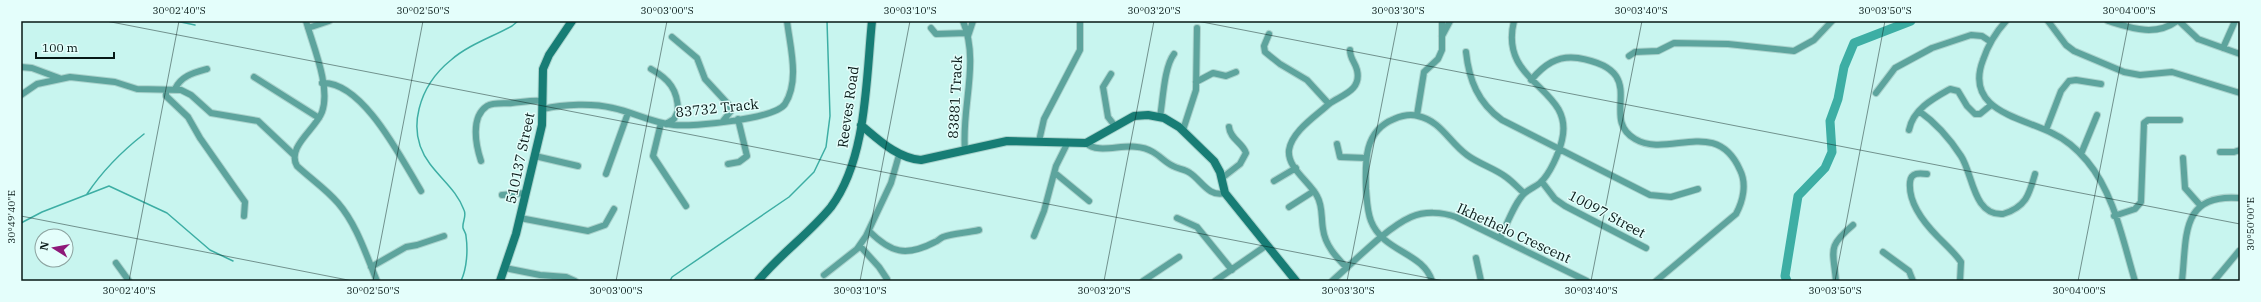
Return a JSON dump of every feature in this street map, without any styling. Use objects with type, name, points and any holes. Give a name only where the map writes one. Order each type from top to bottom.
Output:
[{"type":"street","points":[[294,155],[299,144],[319,118],[323,103],[322,83],[306,21]]},
{"type":"street","points":[[308,28],[328,21]]},
{"type":"street","name":"510137 Street","points":[[500,281],[520,218],[535,156],[543,105],[542,80],[545,64],[572,21]]},
{"type":"street","name":"83732 Track","points":[[481,161],[475,137],[478,122],[484,109],[493,105],[531,100],[543,105],[608,107],[663,123],[688,125],[738,119],[776,112],[788,98],[793,64],[787,21]]},
{"type":"street","name":"Reeves Road","points":[[758,281],[771,266],[815,225],[832,205],[851,168],[858,145],[861,125],[872,21]]},
{"type":"street","name":"83881 Track","points":[[963,21],[968,35],[971,74],[965,118],[965,151]]},
{"type":"street","points":[[931,28],[936,34],[968,35],[974,21]]},
{"type":"street","points":[[1040,141],[1044,119],[1080,50],[1080,21]]},
{"type":"street","points":[[1417,116],[1423,76],[1440,55],[1442,21]]},
{"type":"street","points":[[1442,36],[1450,21]]},
{"type":"street","points":[[1500,238],[1524,193],[1542,182],[1559,149],[1563,129],[1559,110],[1552,98],[1531,80],[1521,69],[1515,57],[1513,29],[1514,21]]},
{"type":"street","points":[[1629,56],[1635,52],[1658,51],[1674,42],[1728,44],[1794,52],[1814,40],[1832,21]]},
{"type":"street","points":[[2006,21],[1991,42],[1982,62],[1980,75],[1982,90],[1991,105],[2006,114],[2046,130],[2065,140],[2081,154],[2101,181],[2135,281]]},
{"type":"street","points":[[2048,21],[2070,49],[2124,72],[2140,75],[2172,72],[2240,93]]},
{"type":"street","points":[[2108,21],[2142,30],[2163,28],[2178,21],[2193,36],[2240,54]]},
{"type":"street","points":[[2224,48],[2235,21]]},
{"type":"street","points":[[1183,130],[1195,94],[1197,28]]},
{"type":"street","points":[[1269,34],[1264,46],[1265,52],[1280,64],[1306,80],[1329,104]]},
{"type":"street","points":[[1876,93],[1895,68],[1932,48],[1971,34],[1982,36],[1991,42]]},
{"type":"street","points":[[672,37],[693,53],[708,84],[729,105],[731,112],[723,121]]},
{"type":"street","points":[[1347,268],[1331,250],[1326,240],[1320,204],[1314,191],[1296,168],[1289,155],[1292,141],[1298,132],[1329,104],[1350,92],[1355,85],[1357,72],[1350,59],[1350,50]]},
{"type":"street","points":[[1466,52],[1468,68],[1474,87],[1490,110],[1502,120],[1650,196],[1671,197],[1698,189]]},
{"type":"street","points":[[1160,117],[1170,61],[1174,54]]},
{"type":"street","points":[[1531,80],[1548,64],[1560,58],[1572,57],[1603,64],[1616,75],[1621,88],[1622,124],[1635,139],[1653,144],[1691,141],[1708,142],[1724,150],[1735,162],[1742,176],[1744,190],[1736,214],[1656,281]]},
{"type":"street","points":[[21,67],[32,68],[61,78]]},
{"type":"street","points":[[651,68],[665,78],[675,90],[678,111],[674,119],[663,123],[653,156],[686,206]]},
{"type":"street","points":[[175,89],[179,82],[186,77],[207,70]]},
{"type":"street","points":[[1196,82],[1214,73],[1226,76],[1236,72]]},
{"type":"street","points":[[1111,74],[1103,87],[1108,117],[1115,126]]},
{"type":"street","points":[[21,95],[37,84],[61,78],[84,77],[120,83],[134,88],[166,90],[175,89],[191,95],[211,113],[258,121],[294,155],[297,166],[326,190],[343,209],[355,228],[377,281]]},
{"type":"street","points":[[254,77],[319,118]]},
{"type":"street","points":[[2046,130],[2061,91],[2068,81],[2076,80],[2101,84]]},
{"type":"street","points":[[322,83],[335,84],[372,112],[421,191]]},
{"type":"street","points":[[1909,130],[1919,111],[1929,101],[1953,89],[1958,91],[1967,106],[1975,114],[1980,114],[1991,105]]},
{"type":"street","points":[[166,90],[166,96],[188,117],[200,138],[245,202],[244,216]]},
{"type":"street","points":[[1919,111],[1935,123],[1961,156],[1977,196],[1990,211],[2002,214],[2024,202],[2028,196],[2035,174]]},
{"type":"street","points":[[606,174],[628,114]]},
{"type":"street","points":[[1086,143],[1134,116],[1148,115],[1160,117],[1173,122],[1214,161],[1222,178],[1225,193],[1296,281]]},
{"type":"street","points":[[2081,154],[2097,115]]},
{"type":"street","points":[[1432,281],[1422,264],[1390,246],[1382,238],[1372,224],[1368,214],[1366,158],[1371,139],[1385,124],[1396,118],[1417,116],[1435,123],[1466,154],[1507,177],[1524,193]]},
{"type":"street","points":[[728,164],[739,162],[746,157],[746,149],[738,119]]},
{"type":"street","points":[[2114,216],[2135,209],[2140,202],[2144,123],[2148,120],[2180,120]]},
{"type":"street","points":[[861,125],[899,155],[909,159],[926,160],[1007,141],[1086,143],[1094,148],[1120,148],[1133,145],[1146,149],[1173,166],[1192,174],[1210,191],[1216,194],[1225,193]]},
{"type":"street","points":[[1222,178],[1240,164],[1246,154],[1244,149],[1232,137],[1229,127]]},
{"type":"street","points":[[1034,236],[1056,173],[1056,166],[1068,142]]},
{"type":"street","points":[[1337,144],[1340,157],[1366,158]]},
{"type":"street","points":[[2220,152],[2237,152],[2240,150]]},
{"type":"street","points":[[824,275],[860,246],[869,231],[891,183],[899,155]]},
{"type":"street","points":[[535,156],[578,166]]},
{"type":"street","points":[[2183,158],[2184,188],[2200,205]]},
{"type":"street","points":[[1274,181],[1296,168]]},
{"type":"street","points":[[1056,173],[1089,201]]},
{"type":"street","points":[[1927,174],[1921,173],[1913,176],[1910,181],[1910,197],[1927,224],[1962,262],[1960,281]]},
{"type":"street","name":"10097 Street","points":[[1542,182],[1555,199],[1565,206],[1646,248]]},
{"type":"street","points":[[1289,207],[1314,191]]},
{"type":"street","points":[[502,196],[526,193]]},
{"type":"street","points":[[2182,281],[2188,224],[2200,205],[2218,197],[2240,198]]},
{"type":"street","points":[[520,218],[588,231],[605,225],[614,209]]},
{"type":"street","name":"Ikhethelo Crescent","points":[[1332,281],[1382,238],[1411,217],[1430,213],[1452,216],[1587,281]]},
{"type":"street","points":[[1177,218],[1197,227],[1232,270]]},
{"type":"street","points":[[1836,281],[1834,245],[1837,239],[1854,226]]},
{"type":"street","points":[[869,231],[885,246],[892,250],[904,252],[934,243],[943,237],[979,230]]},
{"type":"street","points":[[371,267],[406,247],[444,236]]},
{"type":"street","points":[[1215,281],[1267,245]]},
{"type":"street","points":[[860,246],[876,263],[886,279]]},
{"type":"street","points":[[2214,281],[2239,250]]},
{"type":"street","points":[[1883,252],[1909,272],[1913,281]]},
{"type":"street","points":[[1143,281],[1179,257]]},
{"type":"street","points":[[1476,258],[1481,281]]},
{"type":"street","points":[[116,263],[130,281]]},
{"type":"street","points":[[505,268],[540,276],[566,277],[576,281]]},
{"type":"waterway","points":[[176,21],[195,25]]},
{"type":"waterway","points":[[461,281],[465,270],[467,253],[467,241],[463,228],[465,212],[457,197],[430,164],[422,151],[418,137],[417,123],[419,109],[431,82],[440,70],[451,60],[465,50],[512,26],[518,21]]},
{"type":"waterway","points":[[670,281],[672,277],[789,197],[814,172],[826,147],[830,116],[827,21]]},
{"type":"waterway","points":[[1787,281],[1785,276],[1798,196],[1825,168],[1832,152],[1830,121],[1838,99],[1844,67],[1854,43],[1911,21]]},
{"type":"waterway","points":[[87,194],[99,177],[113,162],[144,134]]},
{"type":"waterway","points":[[21,223],[42,212],[109,186],[167,213],[210,250],[233,261]]}]
